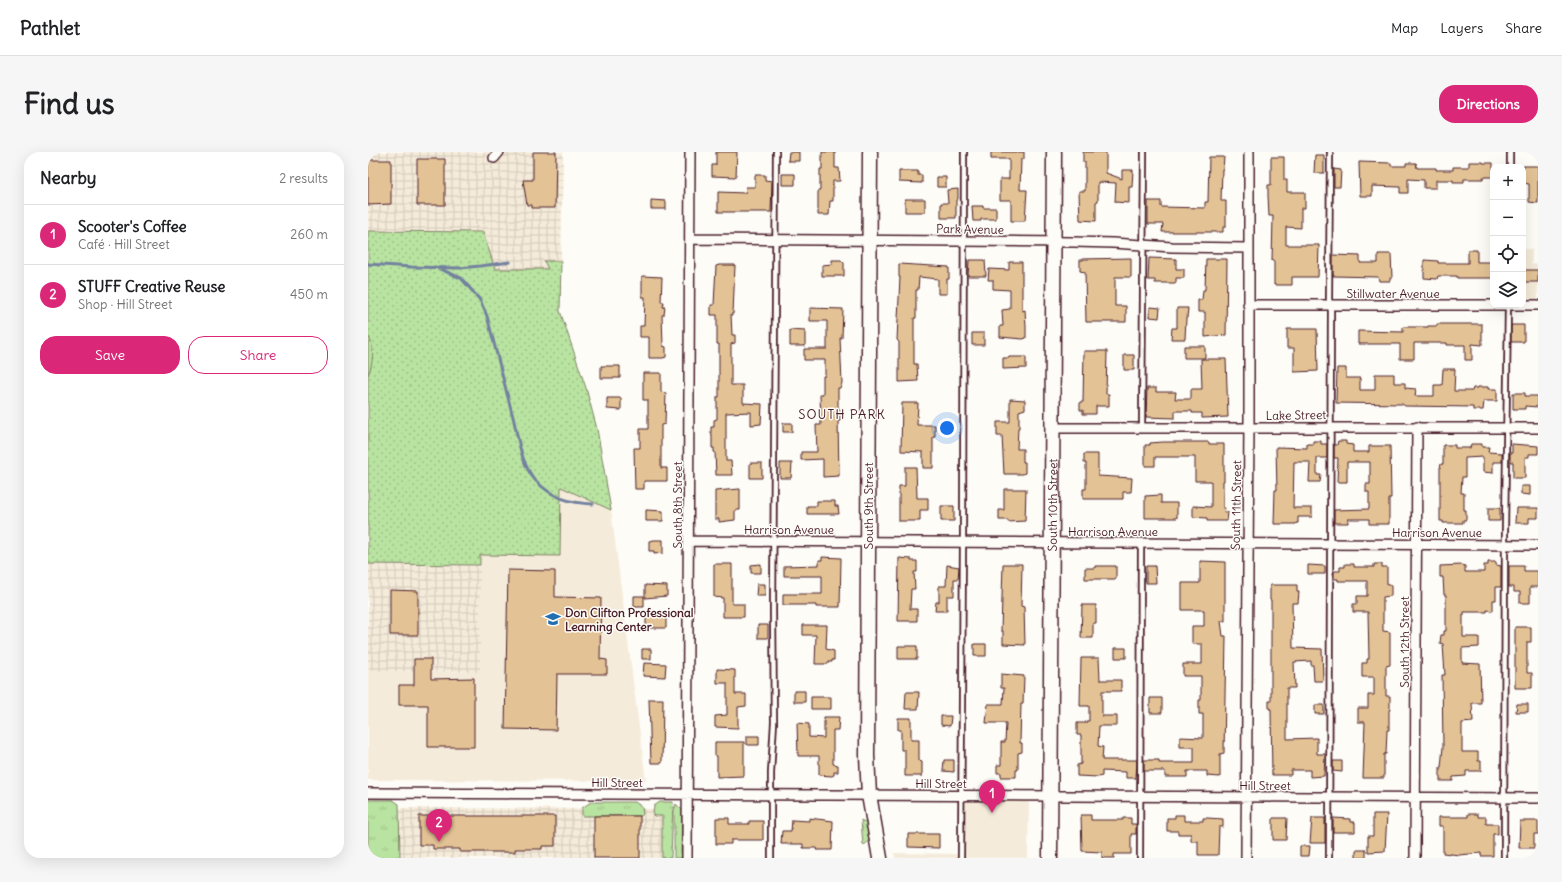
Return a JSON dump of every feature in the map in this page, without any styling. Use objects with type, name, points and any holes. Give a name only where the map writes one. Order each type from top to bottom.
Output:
[{"type":"main road","name":"South 9th Street","points":[[870,152],[867,756],[869,795],[880,858]]},
{"type":"main road","name":"South 10th Street","points":[[1050,858],[1053,542],[1054,152]]},
{"type":"street","name":"South 8th Street","points":[[687,858],[690,152]]},
{"type":"street","name":"South 11th Street","points":[[1246,858],[1249,152]]},
{"type":"street","name":"Park Avenue","points":[[690,239],[1113,243],[1172,248],[1248,248]]},
{"type":"street","name":"Stillwater Avenue","points":[[1248,305],[1490,305]]},
{"type":"street","name":"Stillwater Avenue","points":[[1526,305],[1538,305]]},
{"type":"street","name":"South 12th Street","points":[[1415,858],[1417,427]]},
{"type":"street","name":"Lake Street","points":[[1053,428],[1538,428]]},
{"type":"street","name":"Harrison Avenue","points":[[688,541],[1538,545]]},
{"type":"street","name":"Hill Street","points":[[368,794],[1538,798]]},
{"type":"lane","points":[[771,858],[771,773],[774,722],[776,152]]},
{"type":"lane","points":[[961,858],[960,795],[963,542],[964,152]]},
{"type":"lane","points":[[1142,429],[1142,245],[1144,152]]},
{"type":"lane","points":[[1329,858],[1331,427],[1330,152]]},
{"type":"lane","points":[[1510,152],[1510,164]]},
{"type":"lane","points":[[1504,858],[1505,545],[1508,308]]},
{"type":"lane","points":[[1140,858],[1141,543]]},
{"type":"shaded area","points":[[368,152],[563,152],[561,261],[544,261],[548,269],[494,269],[482,232],[368,231]]},
{"type":"shaded area","points":[[1526,249],[1532,249],[1532,264],[1538,264],[1538,305],[1526,305]]},
{"type":"shaded area","name":"Don Clifton Professional Learning Center","points":[[561,487],[611,510],[646,781],[368,780],[368,671],[480,672],[480,555],[560,556]]},
{"type":"shaded area","points":[[368,564],[480,565],[480,672],[368,671]]},
{"type":"shaded area","points":[[961,795],[1029,795],[1028,858],[895,858],[894,853],[961,854]]},
{"type":"shaded area","points":[[368,808],[671,809],[671,858],[368,858]]},
{"type":"green space","points":[[368,231],[483,232],[495,269],[548,269],[544,261],[561,261],[560,311],[586,388],[597,429],[611,510],[561,487],[560,556],[480,555],[480,565],[368,564]]},
{"type":"green space","points":[[368,336],[372,344],[372,355],[368,375]]},
{"type":"green space","points":[[368,800],[393,800],[399,804],[400,858],[368,858]]},
{"type":"green space","points":[[591,802],[635,802],[642,807],[643,814],[641,816],[582,816],[582,808]]},
{"type":"green space","points":[[660,802],[673,802],[671,858],[662,858],[662,816],[653,815],[654,806]]},
{"type":"green space","points":[[676,804],[682,810],[681,858],[674,858],[674,809]]},
{"type":"green space","points":[[861,820],[866,823],[869,836],[868,841],[863,845]]},
{"type":"building","points":[[533,152],[556,152],[555,208],[532,208],[532,205],[527,205],[523,180],[533,180]]},
{"type":"building","points":[[716,152],[737,152],[736,177],[712,176],[712,165],[716,165]]},
{"type":"building","points":[[789,152],[799,152],[799,161],[788,161]]},
{"type":"building","points":[[822,152],[835,152],[835,168],[839,168],[840,181],[833,181],[833,201],[830,201],[829,215],[818,215],[818,192],[820,189],[820,169],[822,169]]},
{"type":"building","points":[[991,152],[1024,152],[1024,159],[1021,159],[1020,190],[1027,190],[1025,221],[1011,221],[1011,200],[1000,200],[1000,179],[1009,179],[1009,159],[991,159]]},
{"type":"building","points":[[1083,152],[1106,152],[1106,173],[1122,179],[1122,170],[1133,170],[1132,187],[1129,187],[1129,203],[1115,202],[1116,183],[1098,182],[1096,221],[1080,220],[1079,191],[1085,191],[1085,162],[1083,162]]},
{"type":"building","points":[[1315,155],[1324,155],[1324,173],[1314,173]]},
{"type":"building","points":[[1209,157],[1224,157],[1221,201],[1226,201],[1226,227],[1223,227],[1223,232],[1162,232],[1163,224],[1148,224],[1148,201],[1161,201],[1161,207],[1205,208],[1205,202],[1208,202]]},
{"type":"building","points":[[1271,157],[1284,157],[1284,180],[1287,180],[1287,192],[1305,192],[1305,208],[1301,208],[1301,228],[1286,227],[1286,245],[1319,245],[1318,277],[1292,277],[1292,285],[1274,285],[1274,261],[1272,261],[1273,216],[1269,216],[1268,195],[1268,185],[1271,185]]},
{"type":"building","points":[[417,159],[445,159],[445,205],[417,205]]},
{"type":"building","points":[[368,160],[391,160],[391,204],[368,205]]},
{"type":"building","points":[[1359,162],[1391,163],[1391,166],[1406,166],[1406,163],[1416,163],[1417,168],[1436,168],[1436,170],[1453,170],[1453,167],[1469,167],[1469,162],[1493,163],[1490,164],[1490,177],[1483,177],[1483,179],[1464,179],[1464,182],[1453,182],[1453,180],[1436,180],[1436,188],[1424,188],[1424,180],[1408,179],[1408,193],[1400,193],[1400,187],[1372,186],[1372,196],[1360,196]]},
{"type":"building","points":[[1526,166],[1538,166],[1538,203],[1529,202],[1529,184],[1526,184]]},
{"type":"building","points":[[1334,169],[1341,170],[1340,187],[1334,187]]},
{"type":"building","points":[[899,171],[918,171],[918,175],[922,175],[922,183],[899,182]]},
{"type":"building","points":[[782,174],[795,174],[795,185],[782,185]]},
{"type":"building","points":[[755,175],[765,175],[765,180],[772,181],[771,212],[718,212],[718,192],[745,193],[746,187],[755,187]]},
{"type":"building","points":[[937,177],[946,177],[946,187],[937,187]]},
{"type":"building","points":[[958,189],[958,199],[956,200],[956,218],[941,218],[941,203],[948,203],[947,190]]},
{"type":"building","points":[[905,199],[925,199],[925,212],[905,212]]},
{"type":"building","points":[[651,200],[666,201],[666,209],[651,209]]},
{"type":"building","points":[[972,206],[996,208],[996,219],[981,219],[981,221],[973,221]]},
{"type":"building","points":[[1468,250],[1477,250],[1477,262],[1490,262],[1490,278],[1457,278],[1457,276],[1438,276],[1437,279],[1424,278],[1424,260],[1438,261],[1438,263],[1468,263]]},
{"type":"building","points":[[1378,254],[1391,254],[1392,278],[1390,278],[1390,281],[1379,281],[1378,277],[1333,276],[1333,255],[1360,256],[1360,263],[1378,263]]},
{"type":"building","points":[[1131,258],[1131,277],[1115,277],[1115,306],[1126,306],[1126,322],[1086,322],[1085,272],[1080,271],[1080,260]]},
{"type":"building","points":[[1149,258],[1176,259],[1176,269],[1184,269],[1184,278],[1176,278],[1176,283],[1155,283],[1155,280],[1148,280]]},
{"type":"building","points":[[1206,259],[1227,259],[1226,335],[1205,337],[1205,312],[1198,312],[1198,300],[1202,300],[1203,290],[1205,290]]},
{"type":"building","points":[[832,260],[841,260],[844,263],[844,276],[822,276],[822,265],[832,264]]},
{"type":"building","points":[[969,260],[985,260],[986,276],[968,276]]},
{"type":"building","points":[[1009,262],[1022,262],[1022,311],[1025,310],[1026,327],[1026,338],[1023,339],[1000,337],[1000,326],[1003,326],[1002,310],[1010,309],[1010,290],[993,289],[993,280],[988,280],[989,269],[1009,270]]},
{"type":"building","points":[[899,264],[949,267],[947,294],[938,294],[938,279],[919,277],[918,290],[916,290],[916,318],[914,318],[914,364],[917,364],[918,381],[899,382],[899,342],[897,340],[900,277]]},
{"type":"building","points":[[735,265],[733,314],[731,314],[732,335],[735,335],[735,343],[731,344],[731,385],[743,385],[743,403],[762,404],[761,424],[751,425],[751,412],[726,413],[726,461],[731,461],[732,475],[716,475],[715,452],[714,448],[712,448],[711,434],[711,427],[714,427],[714,420],[717,419],[717,397],[719,397],[719,344],[717,344],[717,315],[711,315],[711,305],[714,305],[716,266]]},
{"type":"building","points":[[1526,270],[1538,270],[1538,282],[1526,282]]},
{"type":"building","points":[[642,276],[662,277],[661,302],[664,302],[663,307],[665,307],[664,315],[662,315],[663,346],[666,347],[666,357],[663,358],[649,358],[649,337],[640,337],[640,326],[644,326],[645,297],[642,297]]},
{"type":"building","points":[[1150,307],[1160,308],[1159,318],[1150,317]]},
{"type":"building","points":[[810,308],[843,309],[842,338],[840,338],[842,383],[840,388],[838,388],[838,409],[840,409],[840,421],[838,421],[839,476],[823,477],[823,459],[801,460],[801,452],[817,452],[816,425],[821,425],[820,394],[823,394],[823,376],[825,376],[825,360],[804,360],[804,349],[827,349],[827,321],[810,321]]},
{"type":"building","points":[[1177,308],[1188,308],[1185,339],[1171,339],[1172,328],[1177,328]]},
{"type":"building","points":[[1437,324],[1482,324],[1482,345],[1472,344],[1472,360],[1465,360],[1465,345],[1447,345],[1447,343],[1414,343],[1414,359],[1400,359],[1400,344],[1358,344],[1358,331],[1403,332],[1403,327],[1428,327],[1437,326]]},
{"type":"building","points":[[1511,325],[1524,325],[1524,342],[1511,342]]},
{"type":"building","points":[[1287,329],[1317,329],[1318,371],[1294,372],[1294,348],[1287,348]]},
{"type":"building","points":[[790,330],[805,331],[805,346],[790,346]]},
{"type":"building","points":[[972,333],[984,333],[984,345],[972,345]]},
{"type":"building","points":[[1184,346],[1205,346],[1205,358],[1184,358]]},
{"type":"building","points":[[1084,351],[1107,351],[1106,394],[1109,394],[1109,406],[1096,406],[1096,414],[1083,414],[1083,410],[1080,410],[1080,402],[1083,402]]},
{"type":"building","points":[[1124,355],[1134,355],[1134,370],[1124,370]]},
{"type":"building","points":[[1026,357],[1026,368],[1003,369],[1003,358]]},
{"type":"building","points":[[1201,359],[1226,359],[1228,417],[1202,418],[1202,413],[1192,413],[1192,411],[1175,411],[1175,418],[1146,417],[1147,388],[1156,388],[1156,392],[1176,392],[1175,399],[1191,399],[1191,389],[1202,389]]},
{"type":"building","points":[[601,366],[620,366],[620,378],[601,378]]},
{"type":"building","points":[[1337,368],[1346,368],[1346,378],[1360,378],[1360,390],[1375,390],[1375,374],[1394,374],[1394,383],[1405,383],[1405,388],[1416,389],[1415,396],[1434,396],[1434,385],[1442,385],[1443,369],[1455,369],[1454,391],[1472,391],[1473,388],[1478,387],[1497,389],[1497,401],[1484,401],[1483,410],[1473,410],[1473,407],[1336,403]]},
{"type":"building","points":[[643,373],[661,373],[661,392],[666,393],[665,424],[661,425],[661,468],[667,468],[667,481],[644,481],[644,489],[635,489],[634,448],[640,448],[640,429],[648,429],[648,400],[643,400]]},
{"type":"building","points":[[1513,393],[1525,393],[1525,396],[1538,396],[1538,407],[1525,406],[1525,409],[1513,409]]},
{"type":"building","points":[[607,398],[621,398],[621,410],[607,409]]},
{"type":"building","points":[[1010,399],[1025,400],[1025,409],[1019,411],[1017,449],[1023,449],[1025,473],[1023,474],[1004,474],[1002,436],[997,436],[997,422],[1010,422]]},
{"type":"building","points":[[902,403],[918,403],[917,425],[935,425],[935,437],[933,437],[933,468],[923,468],[923,452],[901,451]]},
{"type":"building","points":[[783,423],[792,423],[792,432],[783,432]]},
{"type":"building","points":[[1313,441],[1321,441],[1321,444],[1327,444],[1327,458],[1317,458],[1317,475],[1321,475],[1320,482],[1309,482],[1310,462],[1294,462],[1293,508],[1312,508],[1312,517],[1298,517],[1298,523],[1296,524],[1274,524],[1275,490],[1277,490],[1276,447],[1307,448],[1307,444],[1313,444]]},
{"type":"building","points":[[1338,441],[1346,441],[1346,444],[1353,445],[1353,452],[1369,452],[1369,446],[1390,446],[1391,498],[1389,498],[1389,524],[1369,524],[1369,519],[1348,519],[1348,523],[1334,523],[1334,510],[1369,509],[1369,492],[1366,492],[1366,484],[1370,484],[1370,462],[1347,462],[1347,482],[1337,482],[1338,458],[1334,458],[1334,445],[1337,445]]},
{"type":"building","points":[[1163,442],[1209,442],[1209,444],[1224,444],[1223,508],[1225,508],[1224,512],[1228,512],[1227,521],[1207,521],[1207,518],[1193,517],[1193,506],[1211,507],[1211,481],[1195,481],[1195,457],[1155,457],[1155,466],[1145,466],[1145,445]]},
{"type":"building","points":[[1471,444],[1482,444],[1482,447],[1489,447],[1488,452],[1502,453],[1502,462],[1493,462],[1493,473],[1483,472],[1483,457],[1465,458],[1465,477],[1462,477],[1461,493],[1464,493],[1464,510],[1466,510],[1466,520],[1463,520],[1463,523],[1443,523],[1443,521],[1440,521],[1440,468],[1441,464],[1443,464],[1443,445],[1455,445],[1455,448],[1470,448]]},
{"type":"building","points":[[1512,444],[1538,446],[1538,454],[1529,454],[1529,457],[1525,457],[1525,478],[1513,478],[1513,462],[1510,462]]},
{"type":"building","points":[[1084,454],[1098,454],[1098,476],[1132,478],[1131,492],[1123,492],[1123,499],[1083,499],[1083,489],[1086,489],[1086,463],[1084,463]]},
{"type":"building","points":[[750,463],[762,463],[762,478],[750,478]]},
{"type":"building","points":[[780,463],[792,463],[791,478],[780,478]]},
{"type":"building","points":[[905,467],[916,467],[917,498],[928,498],[928,510],[920,510],[920,521],[899,521],[899,486],[905,486]]},
{"type":"building","points":[[1521,486],[1530,486],[1530,495],[1521,494]]},
{"type":"building","points":[[740,489],[740,510],[735,510],[735,520],[719,522],[719,519],[715,519],[715,491]]},
{"type":"building","points":[[1004,489],[1026,489],[1025,521],[1008,522],[1008,520],[999,520],[999,510],[1004,510]]},
{"type":"building","points":[[1161,495],[1161,503],[1177,503],[1177,518],[1145,518],[1145,496]]},
{"type":"building","points":[[817,501],[835,501],[835,506],[838,506],[839,514],[807,514],[807,506],[817,506]]},
{"type":"building","points":[[941,506],[954,506],[954,521],[941,521]]},
{"type":"building","points":[[1488,508],[1500,508],[1500,521],[1488,521]]},
{"type":"building","points":[[1516,508],[1538,508],[1538,518],[1529,518],[1529,523],[1515,523]]},
{"type":"building","points":[[646,510],[663,511],[663,521],[646,521]]},
{"type":"building","points":[[663,540],[663,553],[654,554],[654,551],[649,551],[649,541]]},
{"type":"building","points":[[822,557],[841,558],[840,607],[783,605],[783,594],[822,594],[822,576],[784,576],[784,566],[819,565],[819,560],[822,560]]},
{"type":"building","points":[[899,558],[917,561],[917,572],[914,572],[915,589],[911,589],[910,609],[917,609],[917,621],[898,621]]},
{"type":"building","points":[[1200,561],[1225,562],[1225,621],[1221,621],[1223,636],[1226,636],[1224,753],[1220,754],[1220,777],[1207,776],[1207,771],[1187,771],[1187,777],[1165,777],[1165,771],[1144,771],[1144,760],[1159,760],[1159,763],[1194,763],[1194,747],[1180,747],[1180,737],[1203,738],[1203,714],[1199,714],[1199,700],[1201,700],[1201,676],[1183,676],[1183,664],[1202,664],[1202,644],[1192,644],[1192,626],[1204,626],[1204,610],[1182,610],[1182,583],[1200,583]]},
{"type":"building","points":[[1488,562],[1496,562],[1496,565],[1501,566],[1501,587],[1496,587],[1496,600],[1493,600],[1493,611],[1487,610],[1487,612],[1464,612],[1463,615],[1463,637],[1479,637],[1479,647],[1462,648],[1462,663],[1480,664],[1481,703],[1472,703],[1473,722],[1462,723],[1462,752],[1478,752],[1478,761],[1481,761],[1481,771],[1466,771],[1466,776],[1453,777],[1453,781],[1440,781],[1440,767],[1443,747],[1442,675],[1445,675],[1443,644],[1440,643],[1441,635],[1444,635],[1444,631],[1446,631],[1446,595],[1444,595],[1443,577],[1440,577],[1440,566],[1462,565],[1465,566],[1465,572],[1484,572],[1484,565],[1488,565]]},
{"type":"building","points":[[714,564],[732,564],[732,604],[744,604],[744,617],[723,617],[723,598],[714,597]]},
{"type":"building","points":[[761,564],[761,573],[751,573],[751,565]]},
{"type":"building","points":[[1003,564],[1022,564],[1021,606],[1024,607],[1025,645],[1003,644],[1003,631],[1001,631]]},
{"type":"building","points":[[1345,564],[1354,564],[1354,567],[1374,567],[1374,564],[1382,564],[1382,567],[1387,567],[1387,585],[1391,585],[1391,596],[1383,597],[1383,631],[1390,632],[1390,665],[1386,666],[1386,696],[1390,696],[1390,710],[1386,754],[1384,754],[1384,778],[1363,778],[1365,722],[1358,722],[1358,708],[1368,708],[1368,695],[1374,695],[1374,677],[1362,677],[1362,663],[1367,663],[1367,659],[1369,659],[1368,612],[1353,612],[1353,604],[1357,604],[1357,596],[1367,596],[1367,581],[1338,581],[1338,579],[1334,579],[1334,571],[1340,571],[1340,567],[1345,567]]},
{"type":"building","points":[[947,565],[959,567],[958,579],[954,579],[954,596],[947,596],[947,611],[935,611],[936,602],[939,602],[939,586],[946,586]]},
{"type":"building","points":[[1308,565],[1325,566],[1325,574],[1308,574]]},
{"type":"building","points":[[1095,566],[1116,566],[1116,579],[1085,579],[1085,568],[1095,568]]},
{"type":"building","points":[[1146,566],[1155,566],[1156,583],[1146,583]]},
{"type":"building","points":[[1509,566],[1524,566],[1524,571],[1538,571],[1538,587],[1530,587],[1530,603],[1520,603],[1520,592],[1514,592],[1514,587],[1509,587]]},
{"type":"building","points":[[508,570],[555,571],[555,597],[601,598],[600,659],[607,660],[607,674],[557,674],[556,730],[505,729]]},
{"type":"building","points":[[757,584],[765,584],[765,596],[756,596]]},
{"type":"building","points":[[645,585],[667,586],[667,596],[645,598]]},
{"type":"building","points":[[1270,585],[1297,585],[1297,592],[1299,592],[1298,603],[1292,603],[1293,648],[1322,649],[1323,681],[1314,681],[1313,665],[1311,665],[1311,661],[1294,662],[1295,688],[1287,688],[1287,739],[1317,738],[1317,754],[1325,754],[1324,776],[1310,777],[1310,770],[1291,770],[1291,775],[1272,775],[1271,709],[1269,709],[1269,701],[1271,701]]},
{"type":"building","points":[[390,590],[418,591],[418,635],[390,635]]},
{"type":"building","points":[[634,596],[644,596],[644,607],[634,607]]},
{"type":"building","points":[[1082,605],[1096,605],[1096,623],[1093,623],[1093,638],[1081,638]]},
{"type":"building","points":[[646,615],[666,616],[666,628],[646,628]]},
{"type":"building","points":[[758,625],[768,625],[768,638],[758,638]]},
{"type":"building","points":[[803,625],[827,625],[826,649],[834,651],[834,660],[832,660],[832,662],[828,662],[828,664],[815,664],[816,635],[803,635]]},
{"type":"building","points":[[1515,627],[1531,627],[1531,642],[1527,642],[1527,673],[1532,673],[1532,688],[1515,688]]},
{"type":"building","points":[[974,644],[986,644],[986,656],[974,656]]},
{"type":"building","points":[[898,646],[917,646],[917,659],[898,659]]},
{"type":"building","points":[[1115,648],[1126,648],[1126,658],[1115,658]]},
{"type":"building","points":[[642,649],[651,649],[651,659],[642,659]]},
{"type":"building","points":[[1081,658],[1099,658],[1100,680],[1121,680],[1121,691],[1102,691],[1102,716],[1117,716],[1117,726],[1099,726],[1098,746],[1103,747],[1102,760],[1137,760],[1136,778],[1126,778],[1126,772],[1102,771],[1102,776],[1098,777],[1077,776],[1077,765],[1081,764],[1081,735],[1077,735],[1077,723],[1086,723],[1086,721],[1089,721],[1089,706],[1080,706]]},
{"type":"building","points":[[414,659],[431,659],[431,679],[474,678],[474,747],[428,747],[428,705],[399,705],[399,685],[414,685]]},
{"type":"building","points":[[644,663],[666,664],[665,677],[643,676]]},
{"type":"building","points":[[717,669],[735,670],[735,694],[746,694],[746,706],[738,707],[738,728],[715,727],[715,716],[727,715],[727,683],[717,683]]},
{"type":"building","points":[[1001,674],[1024,676],[1023,704],[1021,704],[1020,743],[1022,743],[1022,752],[1018,753],[1018,770],[1016,770],[1016,777],[1001,777],[1001,773],[997,773],[997,765],[1001,765],[1001,742],[1005,742],[1006,723],[986,723],[988,704],[1003,704],[1004,688],[1001,688]]},
{"type":"building","points":[[794,691],[805,691],[805,702],[794,702]]},
{"type":"building","points":[[906,692],[919,692],[918,709],[905,709]]},
{"type":"building","points":[[811,697],[831,697],[831,709],[811,709]]},
{"type":"building","points":[[1150,698],[1162,698],[1162,713],[1150,713]]},
{"type":"building","points":[[649,699],[663,699],[662,763],[651,763]]},
{"type":"building","points":[[1517,704],[1528,704],[1528,712],[1516,712]]},
{"type":"building","points":[[1315,705],[1324,705],[1324,714],[1315,714]]},
{"type":"building","points":[[941,716],[951,716],[950,726],[941,725]]},
{"type":"building","points":[[824,717],[839,717],[838,730],[833,730],[833,764],[838,765],[838,772],[834,772],[834,775],[832,776],[819,775],[819,756],[798,756],[797,723],[809,724],[809,737],[824,738]]},
{"type":"building","points":[[898,718],[911,718],[911,740],[919,740],[919,761],[922,762],[922,776],[905,776],[905,750],[901,750],[901,730],[898,730]]},
{"type":"building","points":[[747,736],[759,736],[759,745],[747,745]]},
{"type":"building","points":[[715,742],[744,742],[744,776],[717,777]]},
{"type":"building","points":[[944,760],[954,760],[954,772],[943,771]]},
{"type":"building","points":[[1333,761],[1342,761],[1342,772],[1333,771]]},
{"type":"building","points":[[1373,814],[1387,814],[1385,851],[1368,852],[1368,836],[1373,836]]},
{"type":"building","points":[[1468,814],[1478,814],[1478,817],[1486,817],[1486,824],[1498,824],[1498,834],[1493,834],[1493,856],[1481,856],[1481,853],[1459,855],[1443,853],[1443,826],[1439,826],[1439,817],[1468,817]]},
{"type":"building","points":[[1081,815],[1091,815],[1091,820],[1123,820],[1123,818],[1131,818],[1131,824],[1136,824],[1136,834],[1131,834],[1131,854],[1114,854],[1114,858],[1102,858],[1102,852],[1082,851]]},
{"type":"building","points":[[1175,815],[1184,815],[1184,821],[1203,821],[1203,818],[1223,819],[1223,827],[1219,827],[1218,855],[1198,855],[1198,841],[1191,841],[1191,834],[1178,834],[1178,831],[1167,831],[1167,818],[1175,818]]},
{"type":"building","points":[[419,816],[555,816],[555,846],[542,846],[542,849],[515,849],[515,852],[460,852],[460,849],[433,849],[433,845],[419,845]]},
{"type":"building","points":[[594,816],[640,816],[640,858],[594,858]]},
{"type":"building","points":[[716,818],[729,818],[729,824],[749,824],[749,821],[763,821],[763,840],[731,840],[731,844],[716,844]]},
{"type":"building","points":[[809,818],[833,821],[832,850],[803,848],[803,844],[781,844],[782,831],[791,831],[792,820],[809,821]]},
{"type":"building","points":[[1273,818],[1287,818],[1286,840],[1273,840]]},
{"type":"building","points":[[1312,818],[1325,818],[1325,843],[1310,843]]},
{"type":"building","points":[[1333,818],[1350,819],[1350,822],[1355,822],[1355,832],[1333,832]]},
{"type":"building","points":[[1520,821],[1538,821],[1538,834],[1534,834],[1534,848],[1519,848]]},
{"type":"building","points":[[908,834],[939,834],[939,848],[908,847]]},
{"type":"building","points":[[1300,846],[1310,846],[1309,856],[1300,856]]},
{"type":"building","points":[[1356,850],[1366,850],[1366,858],[1356,858]]},
{"type":"waterway","points":[[368,264],[460,268],[510,262]]},
{"type":"waterway","points":[[435,267],[461,278],[480,300],[487,316],[523,458],[530,474],[541,486],[555,495],[569,501],[593,504]]},
{"type":"place","name":"Don Clifton Professional Learning Center","points":[[553,619]]},
{"type":"place","name":"Scooter's Coffee","points":[[992,813]]},
{"type":"place","name":"STUFF Creative Reuse","points":[[439,842]]},
{"type":"district","name":"SOUTH PARK","points":[[842,414]]}]
